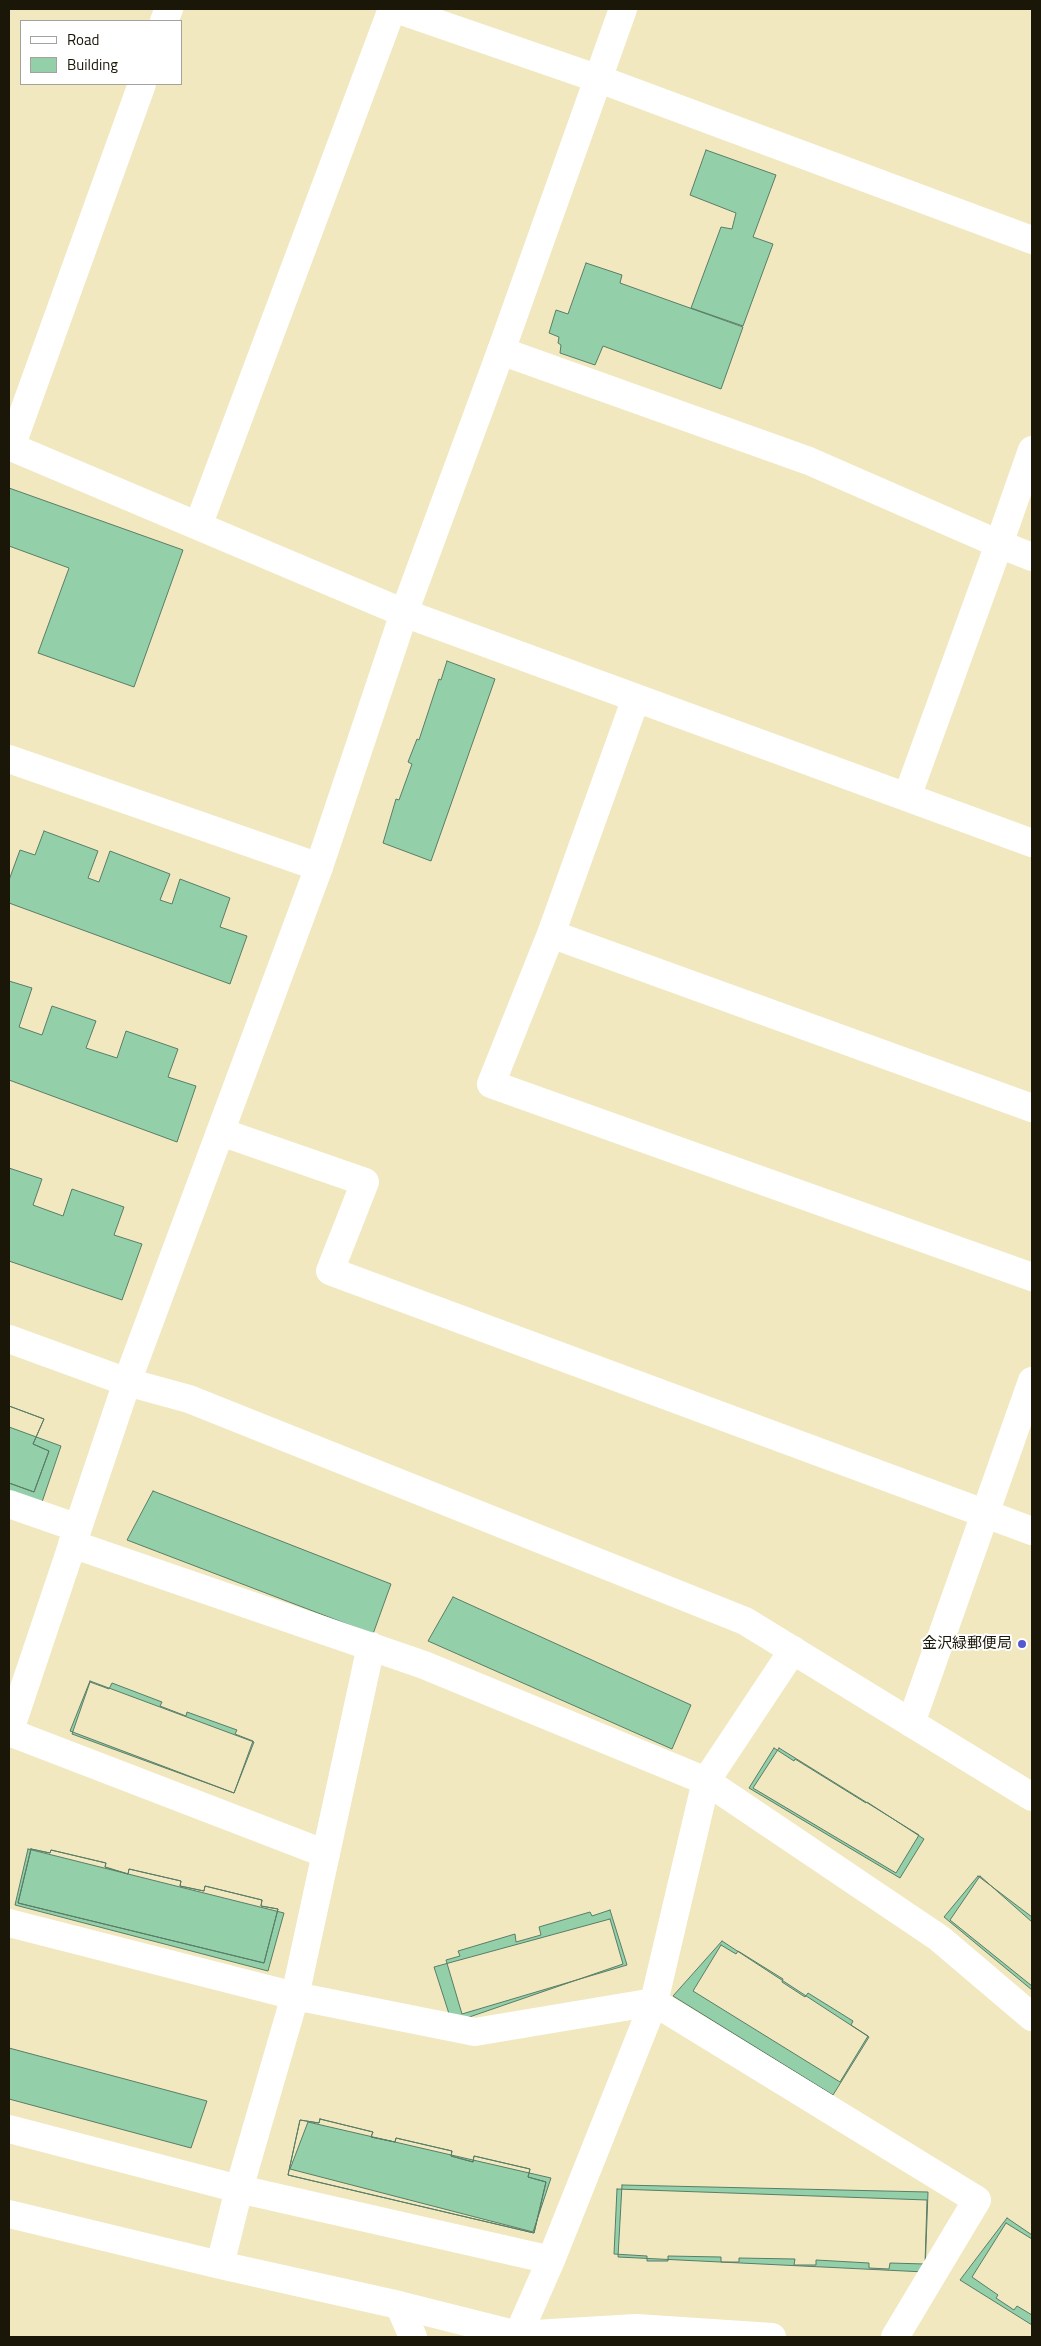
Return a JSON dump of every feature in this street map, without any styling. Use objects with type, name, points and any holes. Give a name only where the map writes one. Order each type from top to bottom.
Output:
[{"type":"street","points":[[198,526],[392,9]]},
{"type":"street","points":[[396,9],[599,78],[1032,240]]},
{"type":"street","points":[[326,1854],[11,1720],[127,1382],[319,867],[404,613],[501,351],[623,9]]},
{"type":"street","points":[[142,85],[10,447],[404,613],[1032,843]]},
{"type":"street","points":[[501,351],[809,461],[1032,557]]},
{"type":"street","points":[[907,797],[1032,450]]},
{"type":"street","points":[[636,698],[551,934],[491,1084],[1032,1277]]},
{"type":"street","points":[[9,759],[319,867]]},
{"type":"street","points":[[551,934],[1032,1108]]},
{"type":"street","points":[[220,1132],[365,1182],[330,1271],[1032,1531]]},
{"type":"street","points":[[9,1339],[127,1382],[188,1399],[745,1621],[1032,1797]]},
{"type":"street","points":[[911,1723],[1032,1381]]},
{"type":"street","points":[[9,1504],[75,1536],[424,1665],[706,1781],[939,1938],[1032,2017]]},
{"type":"street","points":[[220,2265],[239,2189],[295,1996],[371,1646]]},
{"type":"street","points":[[518,2335],[551,2260],[654,2002],[706,1781],[793,1650]]},
{"type":"street","points":[[9,1923],[295,1996],[476,2032],[654,2002],[978,2200],[894,2337]]},
{"type":"street","points":[[9,2129],[239,2189],[551,2260]]},
{"type":"street","points":[[9,2214],[220,2265],[399,2305],[518,2335],[636,2328],[772,2337]]},
{"type":"street","points":[[399,2305],[412,2337]]},
{"type":"building","points":[[706,150],[776,175],[753,237],[773,244],[743,326],[691,308],[721,227],[732,229],[736,213],[690,195]]},
{"type":"building","points":[[586,263],[622,275],[620,283],[743,327],[721,389],[603,346],[595,365],[560,353],[559,337],[549,333],[556,310],[568,314]]},
{"type":"building","points":[[9,488],[183,550],[134,687],[38,653],[69,568],[9,546]]},
{"type":"building","points":[[447,661],[495,679],[431,861],[383,843],[396,799],[399,800],[412,764],[408,762],[417,739],[419,740],[439,679],[441,680]]},
{"type":"building","points":[[44,831],[98,851],[88,878],[99,882],[110,851],[170,874],[160,900],[172,904],[180,879],[230,898],[220,927],[247,936],[230,984],[9,903],[9,880],[20,850],[35,855]]},
{"type":"building","points":[[9,981],[32,988],[19,1027],[42,1035],[52,1006],[96,1021],[86,1048],[117,1058],[126,1031],[178,1049],[168,1077],[196,1086],[177,1142],[9,1080]]},
{"type":"building","points":[[9,1168],[42,1179],[33,1205],[63,1216],[72,1189],[124,1207],[114,1235],[142,1244],[122,1300],[9,1261]]},
{"type":"building","points":[[9,1406],[44,1419],[33,1444],[49,1451],[34,1492],[9,1483]]},
{"type":"building","points":[[9,1406],[44,1419],[33,1444],[49,1451],[34,1492],[9,1483]]},
{"type":"building","points":[[9,1427],[61,1446],[41,1505],[9,1492]]},
{"type":"building","points":[[153,1491],[391,1584],[373,1634],[127,1540]]},
{"type":"building","points":[[453,1597],[691,1705],[672,1749],[428,1641]]},
{"type":"building","points":[[90,1681],[254,1742],[234,1793],[70,1731]]},
{"type":"building","points":[[90,1682],[109,1689],[112,1683],[162,1702],[160,1706],[186,1716],[187,1712],[237,1730],[235,1734],[253,1741],[234,1793],[72,1734]]},
{"type":"building","points":[[774,1748],[867,1802],[924,1839],[900,1878],[749,1788]]},
{"type":"building","points":[[779,1748],[919,1835],[896,1873],[753,1788]]},
{"type":"building","points":[[28,1849],[284,1913],[268,1971],[15,1905]]},
{"type":"building","points":[[31,1849],[50,1853],[51,1850],[106,1863],[105,1867],[128,1874],[129,1869],[181,1881],[180,1886],[204,1891],[205,1886],[262,1900],[261,1906],[278,1909],[264,1963],[18,1903]]},
{"type":"building","points":[[31,1849],[50,1853],[51,1850],[106,1863],[105,1867],[128,1874],[129,1869],[181,1881],[180,1886],[204,1891],[205,1886],[262,1900],[261,1906],[278,1909],[264,1963],[18,1903]]},
{"type":"building","points":[[978,1876],[1032,1917],[1032,1990],[944,1917]]},
{"type":"building","points":[[980,1876],[1032,1922],[1032,1986],[950,1920]]},
{"type":"building","points":[[610,1910],[627,1965],[462,2014],[446,1960],[460,1956],[458,1951],[515,1934],[516,1942],[541,1935],[539,1927],[590,1912],[592,1916]]},
{"type":"building","points":[[610,1919],[623,1964],[452,2023],[434,1967]]},
{"type":"building","points":[[722,1941],[869,2037],[833,2095],[673,1996]]},
{"type":"building","points":[[721,1945],[736,1954],[738,1951],[783,1979],[782,1982],[805,1997],[808,1993],[853,2021],[851,2025],[868,2036],[840,2082],[693,1991]]},
{"type":"building","points":[[9,2048],[207,2101],[191,2148],[9,2099]]},
{"type":"building","points":[[320,2119],[373,2132],[371,2137],[395,2142],[396,2138],[452,2151],[451,2156],[473,2162],[474,2156],[530,2169],[528,2177],[546,2182],[534,2233],[288,2175],[300,2120],[319,2123]]},
{"type":"building","points":[[320,2119],[373,2132],[371,2137],[395,2142],[396,2138],[452,2151],[451,2156],[473,2162],[474,2156],[530,2169],[528,2177],[546,2182],[534,2233],[288,2175],[300,2120],[319,2123]]},
{"type":"building","points":[[308,2122],[551,2178],[533,2232],[290,2169]]},
{"type":"building","points":[[622,2185],[928,2192],[925,2272],[618,2257]]},
{"type":"building","points":[[617,2189],[927,2200],[925,2264],[890,2263],[889,2269],[869,2268],[869,2263],[816,2260],[816,2265],[794,2265],[795,2259],[739,2258],[739,2262],[721,2262],[721,2257],[668,2256],[668,2261],[647,2261],[647,2256],[614,2254]]},
{"type":"building","points":[[1007,2218],[1032,2235],[1032,2325],[960,2280]]},
{"type":"building","points":[[1006,2223],[1032,2239],[1032,2315],[1017,2306],[1014,2310],[996,2298],[998,2295],[972,2277]]},
{"type":"place","name":"金沢緑郵便局","points":[[1022,1644]]}]
